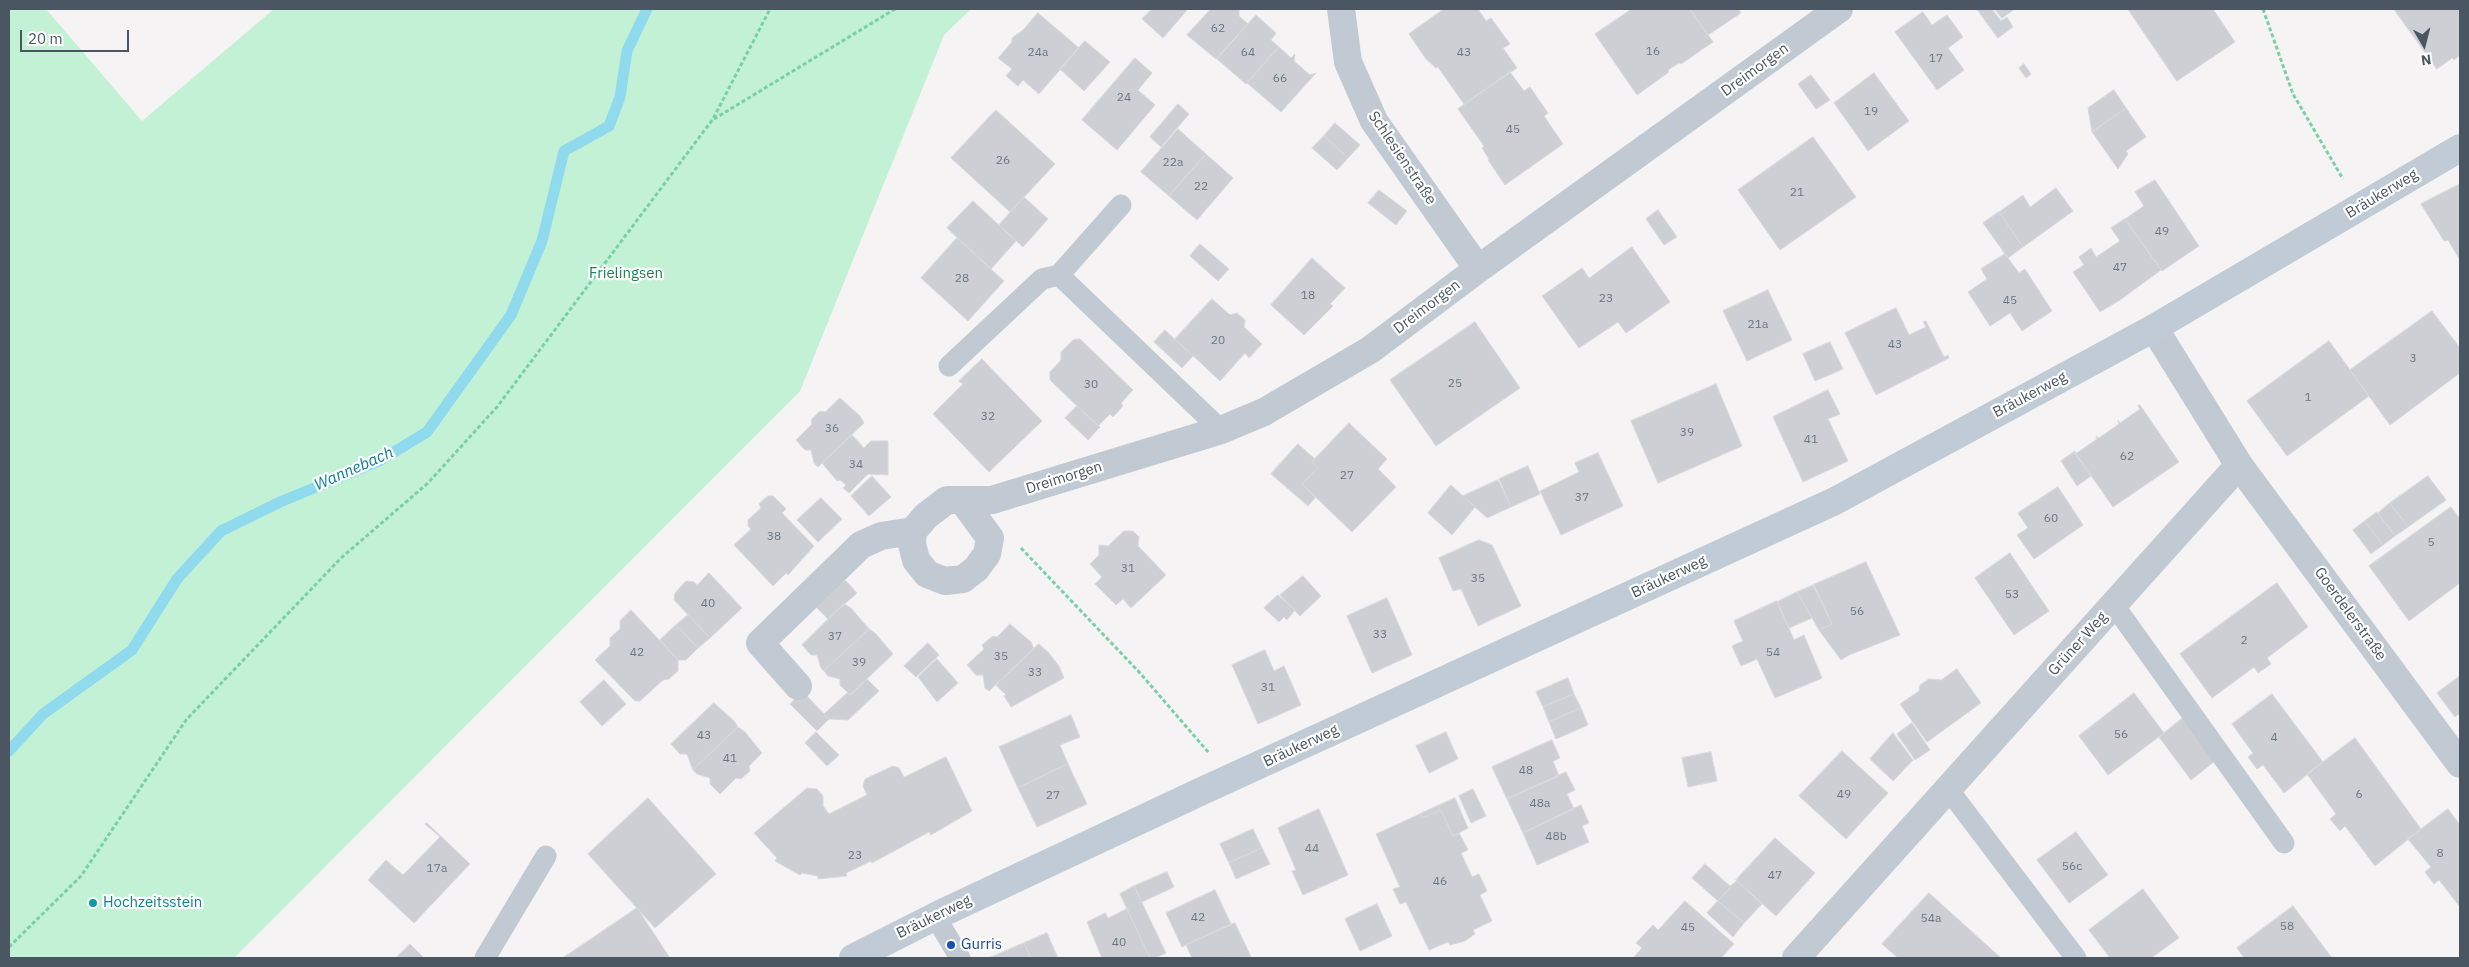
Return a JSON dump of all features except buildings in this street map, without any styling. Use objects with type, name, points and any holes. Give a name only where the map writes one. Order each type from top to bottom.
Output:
[{"type":"main road","name":"Bräukerweg","points":[[853,958],[935,916],[1835,501],[2154,328],[2460,148]]},
{"type":"street","name":"Schlesienstraße","points":[[1341,9],[1348,62],[1374,121],[1478,269]]},
{"type":"street","name":"Dreimorgen","points":[[913,531],[926,516],[947,500],[963,501],[1002,497],[1221,430],[1264,412],[1370,350],[1478,269],[1840,9]]},
{"type":"street","points":[[2154,328],[2240,465]]},
{"type":"street","name":"Grüner Weg","points":[[1811,953],[1948,789],[2240,465]]},
{"type":"street","name":"Goerdelerstraße","points":[[2240,465],[2460,764]]},
{"type":"street","points":[[798,686],[760,643],[861,545],[881,536],[913,531],[912,544],[916,560],[927,574],[945,581],[963,579],[976,569],[987,554],[990,538],[963,501]]},
{"type":"lane","points":[[949,366],[1042,279],[1059,276],[1121,205]]},
{"type":"lane","points":[[1059,276],[1221,430]]},
{"type":"lane","points":[[2114,604],[2284,843]]},
{"type":"lane","points":[[1948,789],[2076,958]]},
{"type":"lane","points":[[485,958],[546,856]]},
{"type":"lane","points":[[935,916],[960,958]]},
{"type":"path","points":[[9,946],[80,876],[186,720],[341,558],[428,483],[497,407],[713,119],[770,9]]},
{"type":"path","points":[[713,119],[895,9]]},
{"type":"path","points":[[2264,9],[2293,94],[2359,208]]},
{"type":"path","points":[[990,538],[1015,541],[1153,688],[1211,756]]},
{"type":"green space","name":"Frielingsen","points":[[9,9],[46,9],[142,121],[274,9],[971,9],[944,35],[800,391],[234,958],[9,958]]},
{"type":"waterway","name":"Wannebach","points":[[9,751],[43,714],[132,650],[177,579],[221,531],[280,502],[379,461],[427,432],[511,315],[542,241],[564,151],[609,126],[620,97],[627,51],[647,9]]},
{"type":"place","name":"Hochzeitsstein","points":[[93,903]]},
{"type":"place","name":"Gurris","points":[[951,945]]}]
